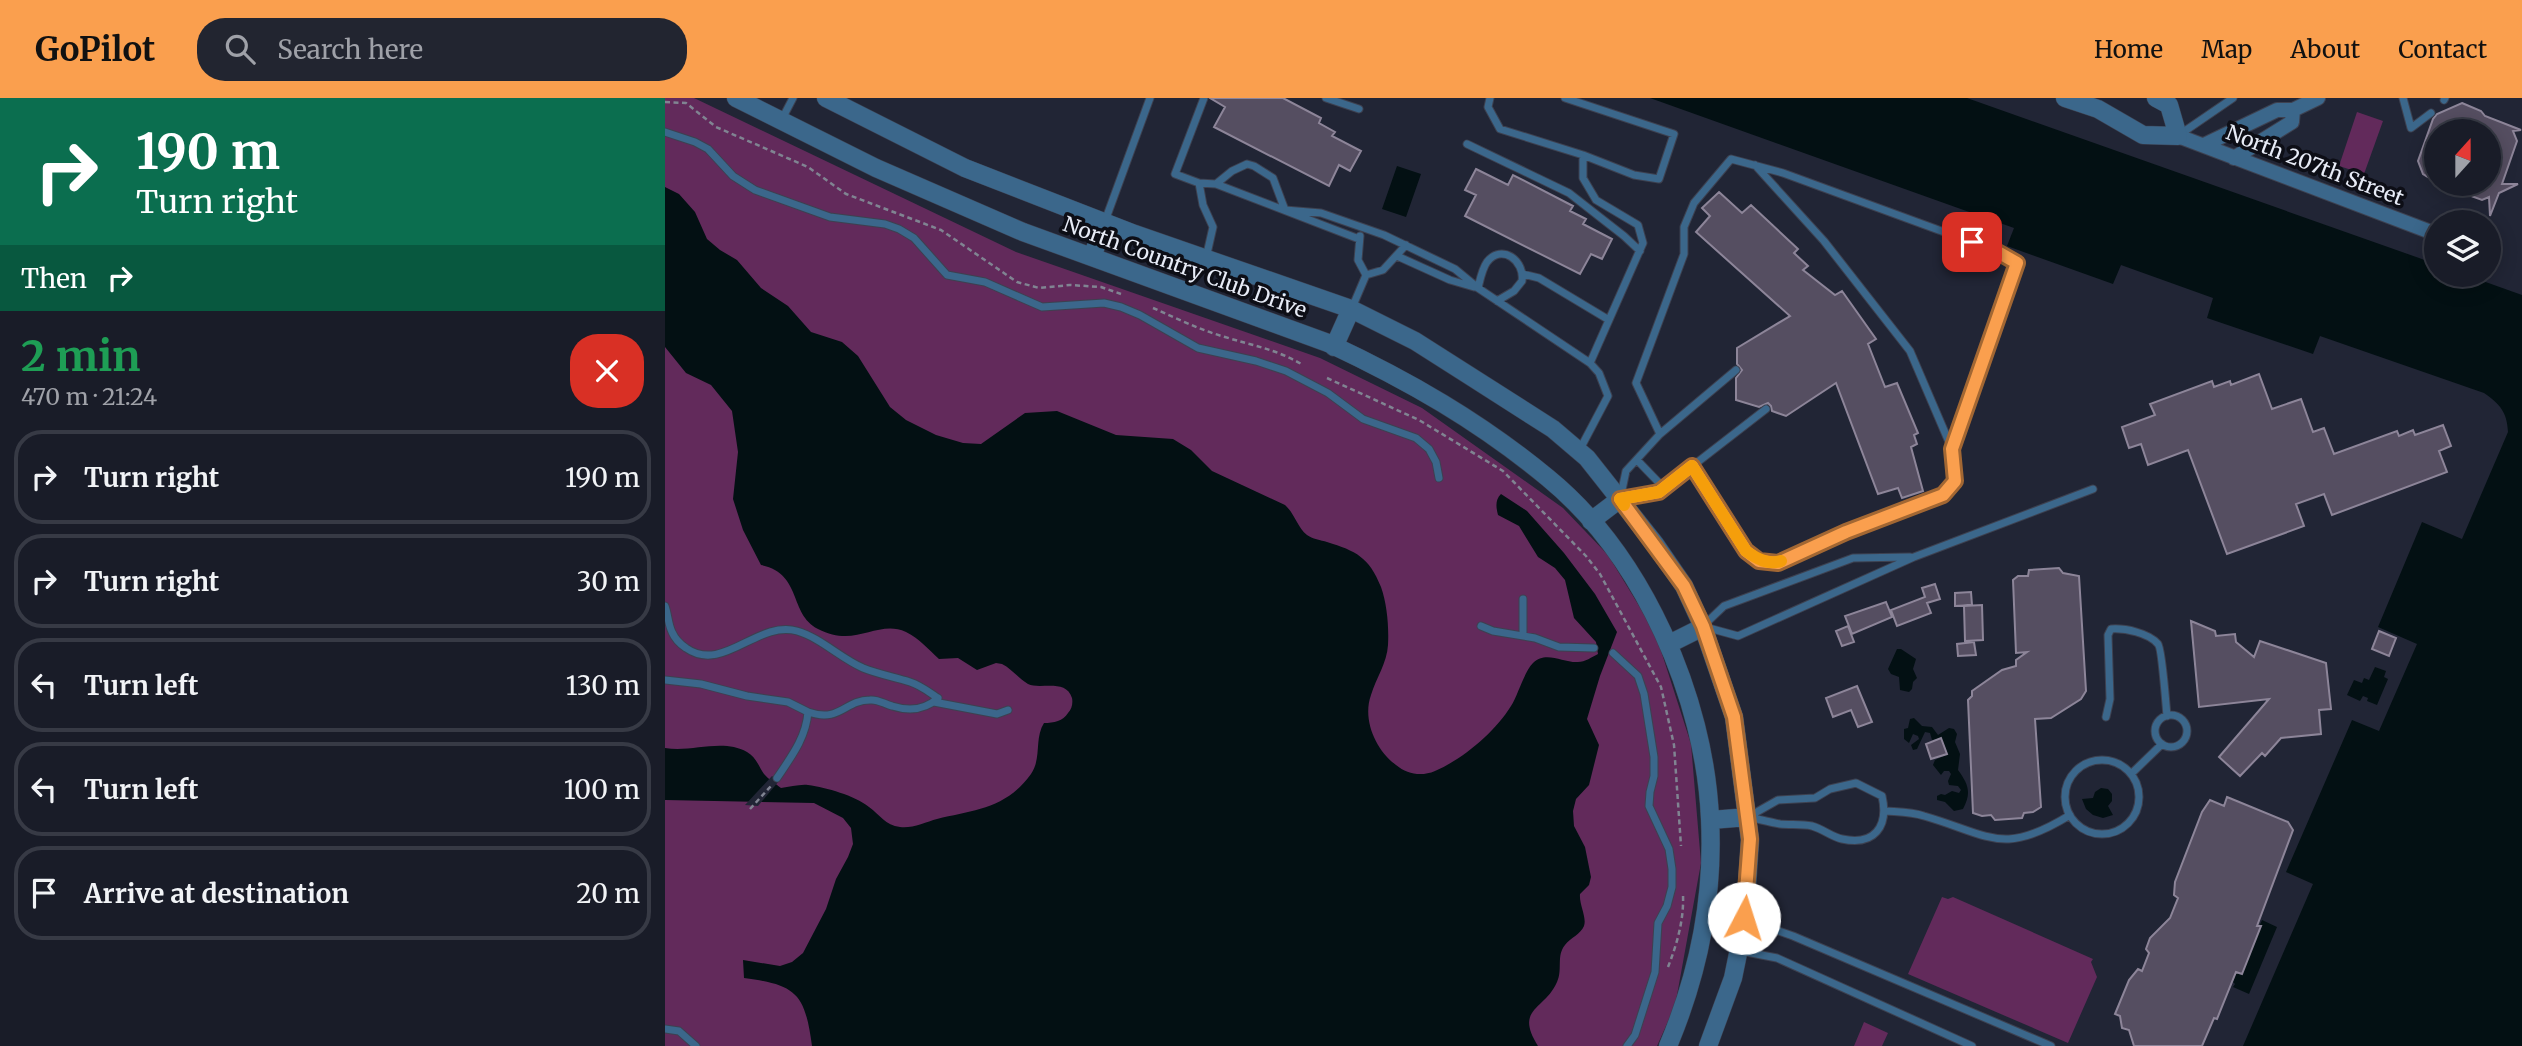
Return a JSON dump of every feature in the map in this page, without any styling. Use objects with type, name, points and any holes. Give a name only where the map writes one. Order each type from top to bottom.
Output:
[{"type":"street","name":"North Country Club Drive","points":[[736,98],[900,178],[1023,232],[1334,346],[1457,411],[1550,479],[1613,548],[1639,588],[1669,644],[1691,709],[1708,790],[1711,820],[1706,916],[1690,986],[1668,1046]]},
{"type":"street","name":"North Country Club Drive","points":[[826,98],[965,168],[1206,259],[1351,309],[1415,341],[1553,429],[1579,451],[1622,502],[1684,586],[1703,626],[1734,717],[1750,839],[1744,918],[1733,978],[1708,1046]]},
{"type":"street","points":[[2065,98],[2098,109],[2143,135],[2178,136],[2169,105],[2156,98]]},
{"type":"street","points":[[2204,145],[2277,110],[2293,110],[2318,98]]},
{"type":"street","points":[[2234,158],[2292,122],[2293,110]]},
{"type":"street","name":"North 207th Street","points":[[2178,136],[2424,229]]},
{"type":"street","points":[[1091,257],[1105,222]]},
{"type":"street","points":[[1334,346],[1351,309]]},
{"type":"street","points":[[1591,521],[1622,502]]},
{"type":"street","points":[[1669,644],[1703,626]]},
{"type":"street","points":[[1711,820],[1748,817]]},
{"type":"lane","points":[[782,120],[793,98]]},
{"type":"lane","points":[[1105,222],[1150,98]]},
{"type":"lane","points":[[1204,98],[1175,174],[1199,183],[1216,184],[1359,239]]},
{"type":"lane","points":[[1326,98],[1359,109]]},
{"type":"lane","points":[[1490,98],[1488,107],[1500,129],[1583,155],[1634,175],[1659,179],[1674,134],[1565,98]]},
{"type":"lane","points":[[2178,136],[2233,98]]},
{"type":"lane","points":[[2403,98],[2411,128],[2431,113]]},
{"type":"lane","points":[[665,132],[708,149],[741,184],[755,190],[830,217],[885,224],[899,229],[914,238],[947,275],[985,282],[1042,307],[1104,303],[1121,307],[1198,348],[1256,361],[1286,372],[1328,393],[1363,419],[1416,438],[1429,449],[1436,462],[1439,478]]},
{"type":"lane","points":[[1467,144],[1569,193],[1640,251]]},
{"type":"lane","points":[[1583,155],[1583,178],[1596,200],[1638,225],[1643,243],[1590,363]]},
{"type":"lane","points":[[1660,434],[1636,383],[1684,254],[1684,228],[1694,203],[1731,159],[1783,173],[1996,251],[2017,263],[1952,449]]},
{"type":"lane","points":[[1216,184],[1247,164],[1254,166],[1273,178],[1285,210]]},
{"type":"lane","points":[[1692,466],[1746,551],[1759,561],[1778,563],[1846,532],[1943,495],[1955,481],[1952,449],[1910,351],[1824,240],[1755,165]]},
{"type":"lane","points":[[1199,183],[1203,205],[1213,227],[1206,259]]},
{"type":"lane","points":[[1285,210],[1321,213],[1406,245],[1455,269],[1478,288],[1590,363],[1599,373],[1608,396],[1579,451]]},
{"type":"lane","points":[[1363,228],[1359,239],[1358,260],[1366,275]]},
{"type":"lane","points":[[1351,309],[1366,275],[1383,270],[1406,245]]},
{"type":"lane","points":[[1478,288],[1486,264],[1495,256],[1507,254],[1513,257],[1522,267],[1519,287],[1497,301]]},
{"type":"lane","points":[[1397,256],[1450,280],[1478,288]]},
{"type":"lane","points":[[1523,274],[1539,278],[1609,320]]},
{"type":"lane","points":[[1736,370],[1660,434],[1626,471],[1622,502],[1659,492],[1766,410]]},
{"type":"lane","points":[[1637,460],[1664,488]]},
{"type":"lane","points":[[1703,626],[1738,636],[1914,557],[2093,489]]},
{"type":"lane","points":[[1703,626],[1724,606],[1853,558],[1914,557]]},
{"type":"lane","points":[[1523,599],[1523,635]]},
{"type":"lane","points":[[665,606],[672,632],[679,643],[696,655],[711,656],[727,652],[761,634],[777,630],[795,630],[813,637],[865,669],[913,683],[938,698],[929,706],[915,709],[894,707],[875,699],[860,701],[837,715],[817,715],[788,702],[738,694],[702,684],[665,680]]},
{"type":"lane","points":[[1481,626],[1493,631],[1523,635],[1559,647],[1594,648]]},
{"type":"lane","points":[[2106,717],[2110,699],[2108,635],[2112,629],[2120,628],[2148,637],[2158,644],[2161,651],[2167,716]]},
{"type":"lane","points":[[1613,653],[1638,676],[1644,694],[1654,757],[1649,806],[1669,849],[1672,869],[1672,887],[1667,906],[1658,923],[1655,972],[1635,1035],[1627,1046]]},
{"type":"lane","points":[[933,702],[997,714],[1008,710]]},
{"type":"lane","points":[[777,778],[799,745],[807,727],[808,712]]},
{"type":"lane","points":[[2172,715],[2182,719],[2187,728],[2185,739],[2178,746],[2167,747],[2162,744],[2156,736],[2156,726],[2162,718],[2172,715]]},
{"type":"lane","points":[[2131,774],[2162,744]]},
{"type":"lane","points":[[2091,761],[2113,762],[2125,767],[2139,789],[2136,814],[2120,830],[2101,834],[2089,832],[2078,825],[2070,815],[2065,794],[2073,774],[2091,761]]},
{"type":"lane","points":[[1856,783],[1882,796],[1885,811],[1879,830],[1870,839],[1854,841],[1839,839],[1812,826],[1778,824],[1748,817],[1778,800],[1815,798],[1830,789],[1856,783]]},
{"type":"lane","points":[[1885,811],[1922,815],[1985,838],[2000,840],[2034,833],[2053,826],[2070,815]]},
{"type":"lane","points":[[1744,918],[1805,940],[2051,1046]]},
{"type":"lane","points":[[1739,951],[1777,958],[1972,1046]]},
{"type":"lane","points":[[665,1029],[679,1031],[696,1046]]},
{"type":"path","points":[[665,102],[686,103],[716,127],[808,167],[846,194],[941,230],[1017,282],[1038,288],[1070,285],[1101,287],[1123,295]]},
{"type":"path","points":[[1147,305],[1225,337],[1273,350],[1307,368]]},
{"type":"path","points":[[1318,375],[1419,420],[1503,471],[1586,556],[1600,574],[1661,687],[1674,744],[1681,854]]},
{"type":"path","points":[[750,809],[777,778]]},
{"type":"path","points":[[1668,968],[1677,943],[1683,893]]},
{"type":"shaded area","points":[[665,98],[694,98],[1016,252],[1320,358],[1422,408],[1563,508],[1608,555],[1655,632],[1691,744],[1701,863],[1675,1006],[1657,1046],[665,1046]]},
{"type":"shaded area","points":[[1650,98],[1967,98],[2424,260],[2424,287],[2500,287],[2522,295],[2522,1046],[2243,1046],[2313,884],[2286,872],[2352,720],[2379,731],[2417,644],[2378,627],[2422,522],[2462,539],[2508,432],[2504,414],[2484,393],[2320,336],[2313,354],[2207,318],[2213,298],[2121,265],[2113,284],[2007,246],[2014,228]]},
{"type":"shaded area","points":[[2357,112],[2383,121],[2364,174],[2339,166]]},
{"type":"shaded area","points":[[1397,166],[1421,174],[1406,217],[1382,209]]},
{"type":"shaded area","points":[[665,187],[679,194],[695,212],[707,239],[737,260],[761,288],[788,306],[811,332],[842,342],[858,356],[890,407],[906,420],[936,435],[963,443],[981,444],[1025,413],[1057,411],[1116,435],[1173,439],[1191,450],[1212,471],[1285,505],[1309,536],[1354,552],[1372,569],[1381,587],[1388,623],[1387,652],[1369,705],[1370,724],[1382,751],[1405,771],[1425,774],[1435,771],[1478,744],[1504,716],[1527,672],[1538,659],[1549,657],[1581,662],[1598,654],[1596,642],[1574,618],[1565,580],[1555,568],[1538,557],[1519,526],[1498,515],[1496,506],[1501,494],[1527,511],[1595,594],[1617,632],[1587,719],[1599,745],[1589,785],[1576,799],[1573,811],[1574,826],[1585,847],[1591,877],[1589,885],[1580,894],[1584,926],[1562,949],[1557,982],[1530,1016],[1531,1033],[1538,1046],[812,1046],[806,1014],[795,995],[776,984],[744,978],[743,960],[780,966],[792,962],[803,953],[826,909],[836,879],[853,844],[851,828],[843,818],[814,803],[665,800],[665,748],[737,748],[750,754],[766,776],[781,788],[808,785],[840,793],[863,803],[890,824],[909,827],[989,806],[1011,795],[1034,768],[1039,735],[1044,723],[1064,718],[1071,708],[1072,698],[1069,692],[1059,686],[1028,684],[1002,664],[996,663],[977,670],[958,658],[939,659],[916,638],[895,629],[844,636],[818,629],[802,614],[790,585],[783,577],[761,565],[743,530],[733,499],[738,452],[732,411],[711,385],[686,373],[665,347]]},
{"type":"shaded area","points":[[1897,649],[1916,659],[1913,669],[1917,678],[1909,692],[1900,690],[1899,677],[1891,674],[1888,669]]},
{"type":"shaded area","points":[[2375,667],[2386,671],[2384,677],[2388,679],[2377,705],[2363,696],[2360,701],[2347,695],[2354,680],[2362,683],[2364,678],[2369,680]]},
{"type":"shaded area","points":[[1914,718],[1922,726],[1932,727],[1938,735],[1949,728],[1954,729],[1957,734],[1955,742],[1960,754],[1958,770],[1968,793],[1963,809],[1954,811],[1945,802],[1937,800],[1937,796],[1941,794],[1952,791],[1959,793],[1961,790],[1958,786],[1949,785],[1949,771],[1944,771],[1941,775],[1933,765],[1935,760],[1948,754],[1941,738],[1932,740],[1930,733],[1925,732],[1917,749],[1913,750],[1911,745],[1919,739],[1918,736],[1913,734],[1909,743],[1904,739],[1904,729],[1908,728],[1910,719]]},
{"type":"shaded area","points":[[2101,788],[2108,789],[2112,794],[2112,801],[2108,806],[2113,815],[2103,818],[2086,809],[2082,799],[2093,798],[2095,792]]},
{"type":"shaded area","points":[[1942,897],[1953,897],[2093,959],[2091,962],[2097,977],[2068,1043],[1908,974]]},
{"type":"shaded area","points":[[2262,920],[2277,927],[2249,994],[2233,987],[2233,982],[2238,969],[2241,970]]},
{"type":"shaded area","points":[[1864,1022],[1888,1033],[1882,1046],[1854,1046]]},
{"type":"pier","points":[[772,776],[779,781],[758,806],[745,805]]},
{"type":"building","points":[[1210,98],[1283,98],[1321,118],[1319,123],[1335,132],[1332,136],[1361,151],[1350,171],[1339,165],[1329,186],[1214,127],[1225,107]]},
{"type":"building","points":[[2462,103],[2493,119],[2433,119],[2437,114]]},
{"type":"building","points":[[2501,122],[2521,130],[2513,131],[2517,141],[2502,184],[2518,184],[2501,192]]},
{"type":"building","points":[[2424,144],[2424,175],[2418,161]]},
{"type":"building","points":[[1476,169],[1508,185],[1513,175],[1573,206],[1570,211],[1586,219],[1583,224],[1612,239],[1602,259],[1591,254],[1580,274],[1465,216],[1476,195],[1465,190]]},
{"type":"building","points":[[1719,192],[1742,213],[1751,205],[1798,249],[1794,253],[1808,266],[1803,270],[1835,295],[1842,291],[1876,339],[1868,344],[1885,387],[1897,383],[1918,433],[1914,435],[1917,444],[1911,447],[1923,491],[1902,498],[1898,488],[1878,494],[1836,383],[1786,416],[1772,411],[1768,403],[1759,407],[1736,400],[1736,378],[1742,370],[1737,364],[1737,348],[1790,316],[1696,232],[1710,216],[1702,208]]},
{"type":"building","points":[[2471,196],[2498,196],[2492,210],[2490,210],[2489,197],[2482,200]]},
{"type":"building","points":[[2259,374],[2272,409],[2301,399],[2313,432],[2324,428],[2334,454],[2397,431],[2399,436],[2413,430],[2415,435],[2443,425],[2451,446],[2439,451],[2447,472],[2332,515],[2324,494],[2296,504],[2304,526],[2227,554],[2188,450],[2148,465],[2141,444],[2129,448],[2122,427],[2155,415],[2150,404],[2212,381],[2214,387],[2230,381],[2231,385]]},
{"type":"building","points":[[2059,568],[2063,573],[2079,576],[2086,691],[2081,699],[2051,718],[2035,719],[2041,807],[2024,813],[2022,818],[1995,820],[1991,815],[1973,813],[1968,700],[1972,691],[2002,670],[2016,666],[2016,660],[2027,652],[2016,653],[2013,580],[2018,576],[2028,576],[2029,570]]},
{"type":"building","points":[[1935,584],[1940,599],[1927,603],[1931,613],[1897,626],[1891,610],[1925,597],[1922,588]]},
{"type":"building","points":[[1971,592],[1972,605],[1955,606],[1955,593]]},
{"type":"building","points":[[1886,602],[1892,617],[1852,634],[1845,616]]},
{"type":"building","points":[[1982,605],[1983,640],[1965,641],[1964,606]]},
{"type":"building","points":[[2191,621],[2215,631],[2216,636],[2235,634],[2236,642],[2254,657],[2260,641],[2326,663],[2331,709],[2319,710],[2321,734],[2281,738],[2265,756],[2262,753],[2240,776],[2219,757],[2269,699],[2199,707]]},
{"type":"building","points":[[1848,626],[1854,642],[1842,646],[1836,631]]},
{"type":"building","points":[[2379,631],[2396,638],[2389,656],[2372,649]]},
{"type":"building","points":[[1974,642],[1976,655],[1958,656],[1957,644]]},
{"type":"building","points":[[1857,686],[1872,722],[1858,727],[1851,710],[1833,717],[1826,698]]},
{"type":"building","points":[[1941,738],[1947,754],[1931,759],[1926,744]]},
{"type":"building","points":[[2227,797],[2288,822],[2293,830],[2257,926],[2261,926],[2242,974],[2236,972],[2217,1019],[2214,1018],[2202,1046],[2134,1046],[2129,1030],[2122,1028],[2120,1016],[2115,1014],[2129,980],[2138,969],[2142,971],[2149,953],[2146,949],[2150,938],[2170,918],[2178,898],[2174,895],[2175,882],[2202,812],[2210,800],[2224,806]]},
{"type":"slow traffic","points":[[1624,505],[1620,499],[1659,492],[1692,466],[1746,551],[1759,561],[1781,561]]},
{"type":"route","points":[[1744,918],[1750,839],[1734,717],[1703,626],[1684,586],[1620,499],[1659,492],[1692,466],[1746,551],[1759,561],[1778,563],[1846,532],[1943,495],[1955,481],[1952,449],[2017,263],[1972,242]]}]
